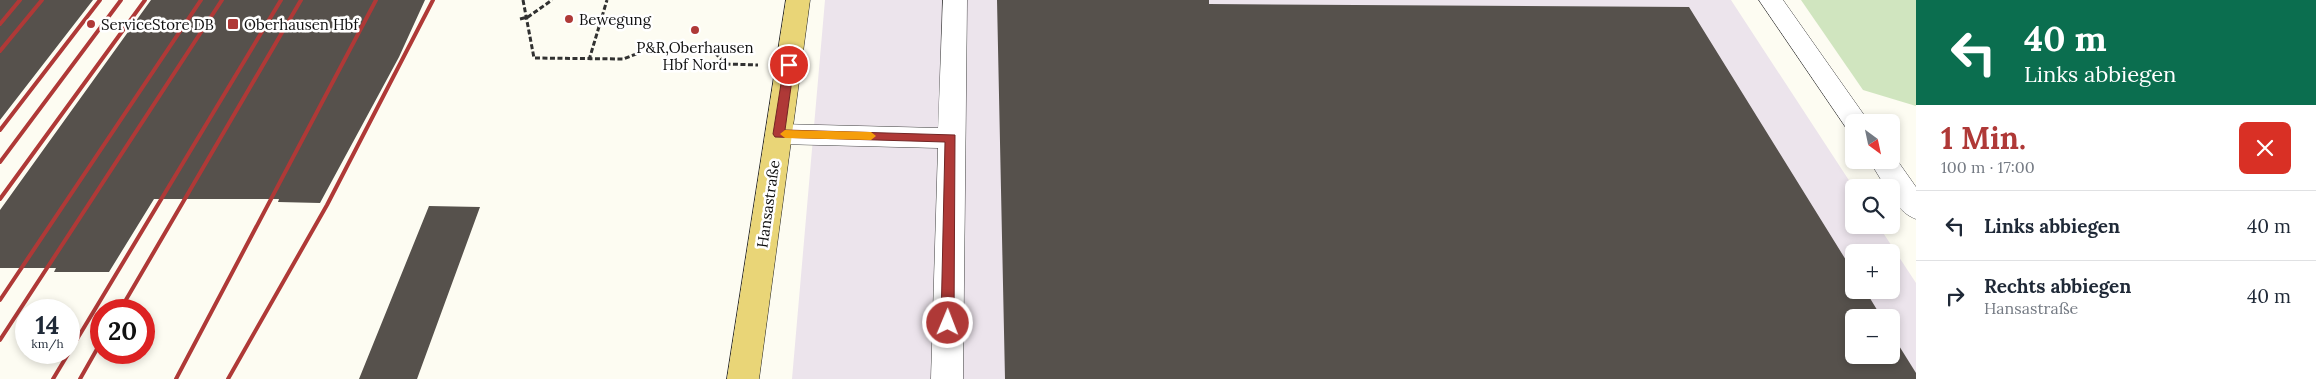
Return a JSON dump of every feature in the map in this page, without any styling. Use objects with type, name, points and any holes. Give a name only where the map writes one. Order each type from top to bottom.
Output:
[{"type":"main road","name":"Hansastraße","points":[[743,379],[798,0]]},
{"type":"street","points":[[947,379],[955,0]]},
{"type":"street","points":[[1771,0],[1850,114]]},
{"type":"street","points":[[779,134],[951,138]]},
{"type":"street","points":[[1888,169],[1916,208]]},
{"type":"path","points":[[523,0],[528,17],[534,58],[623,60],[639,54]]},
{"type":"path","points":[[520,19],[528,17],[552,0]]},
{"type":"path","points":[[589,60],[607,0]]},
{"type":"path","points":[[715,53],[726,64],[789,65]]},
{"type":"shaded area","points":[[825,0],[1731,0],[1848,179],[1845,179],[1845,234],[1884,234],[1890,244],[1845,244],[1845,299],[1900,299],[1900,259],[1916,283],[1916,379],[792,379]]},
{"type":"green space","points":[[1801,0],[1916,0],[1916,106],[1863,90]]},
{"type":"building","points":[[0,0],[93,0],[0,120]]},
{"type":"building","points":[[151,0],[425,0],[399,57],[320,203],[278,202],[279,199],[154,199],[109,272],[54,272],[56,268],[0,268],[0,210]]},
{"type":"building","points":[[997,0],[1209,0],[1209,4],[1689,7],[1845,258],[1845,299],[1870,299],[1877,309],[1845,309],[1845,364],[1900,364],[1900,347],[1916,373],[1916,379],[1005,379]]},
{"type":"building","points":[[429,206],[480,207],[417,379],[359,379]]},
{"type":"railway","points":[[0,24],[20,0]]},
{"type":"railway","points":[[0,51],[42,0]]},
{"type":"railway","points":[[0,130],[100,0]]},
{"type":"railway","points":[[0,162],[121,0]]},
{"type":"railway","points":[[0,199],[145,0]]},
{"type":"railway","points":[[0,300],[201,0]]},
{"type":"railway","points":[[0,340],[222,0]]},
{"type":"railway","points":[[53,379],[281,0]]},
{"type":"railway","points":[[126,299],[301,0]]},
{"type":"railway","points":[[176,379],[376,0]]},
{"type":"railway","points":[[228,379],[327,205],[433,0]]},
{"type":"railway","points":[[80,379],[90,361]]},
{"type":"slow traffic","points":[[785,134],[871,136]]},
{"type":"place","name":"Bewegung","points":[[569,19]]},
{"type":"place","name":"ServiceStore DB","points":[[91,24]]},
{"type":"place","name":"Oberhausen Hbf","points":[[233,24]]},
{"type":"place","name":"P&R,Oberhausen Hbf Nord","points":[[695,30]]},
{"type":"route","points":[[789,65],[779,134],[951,138],[948,323]]}]
